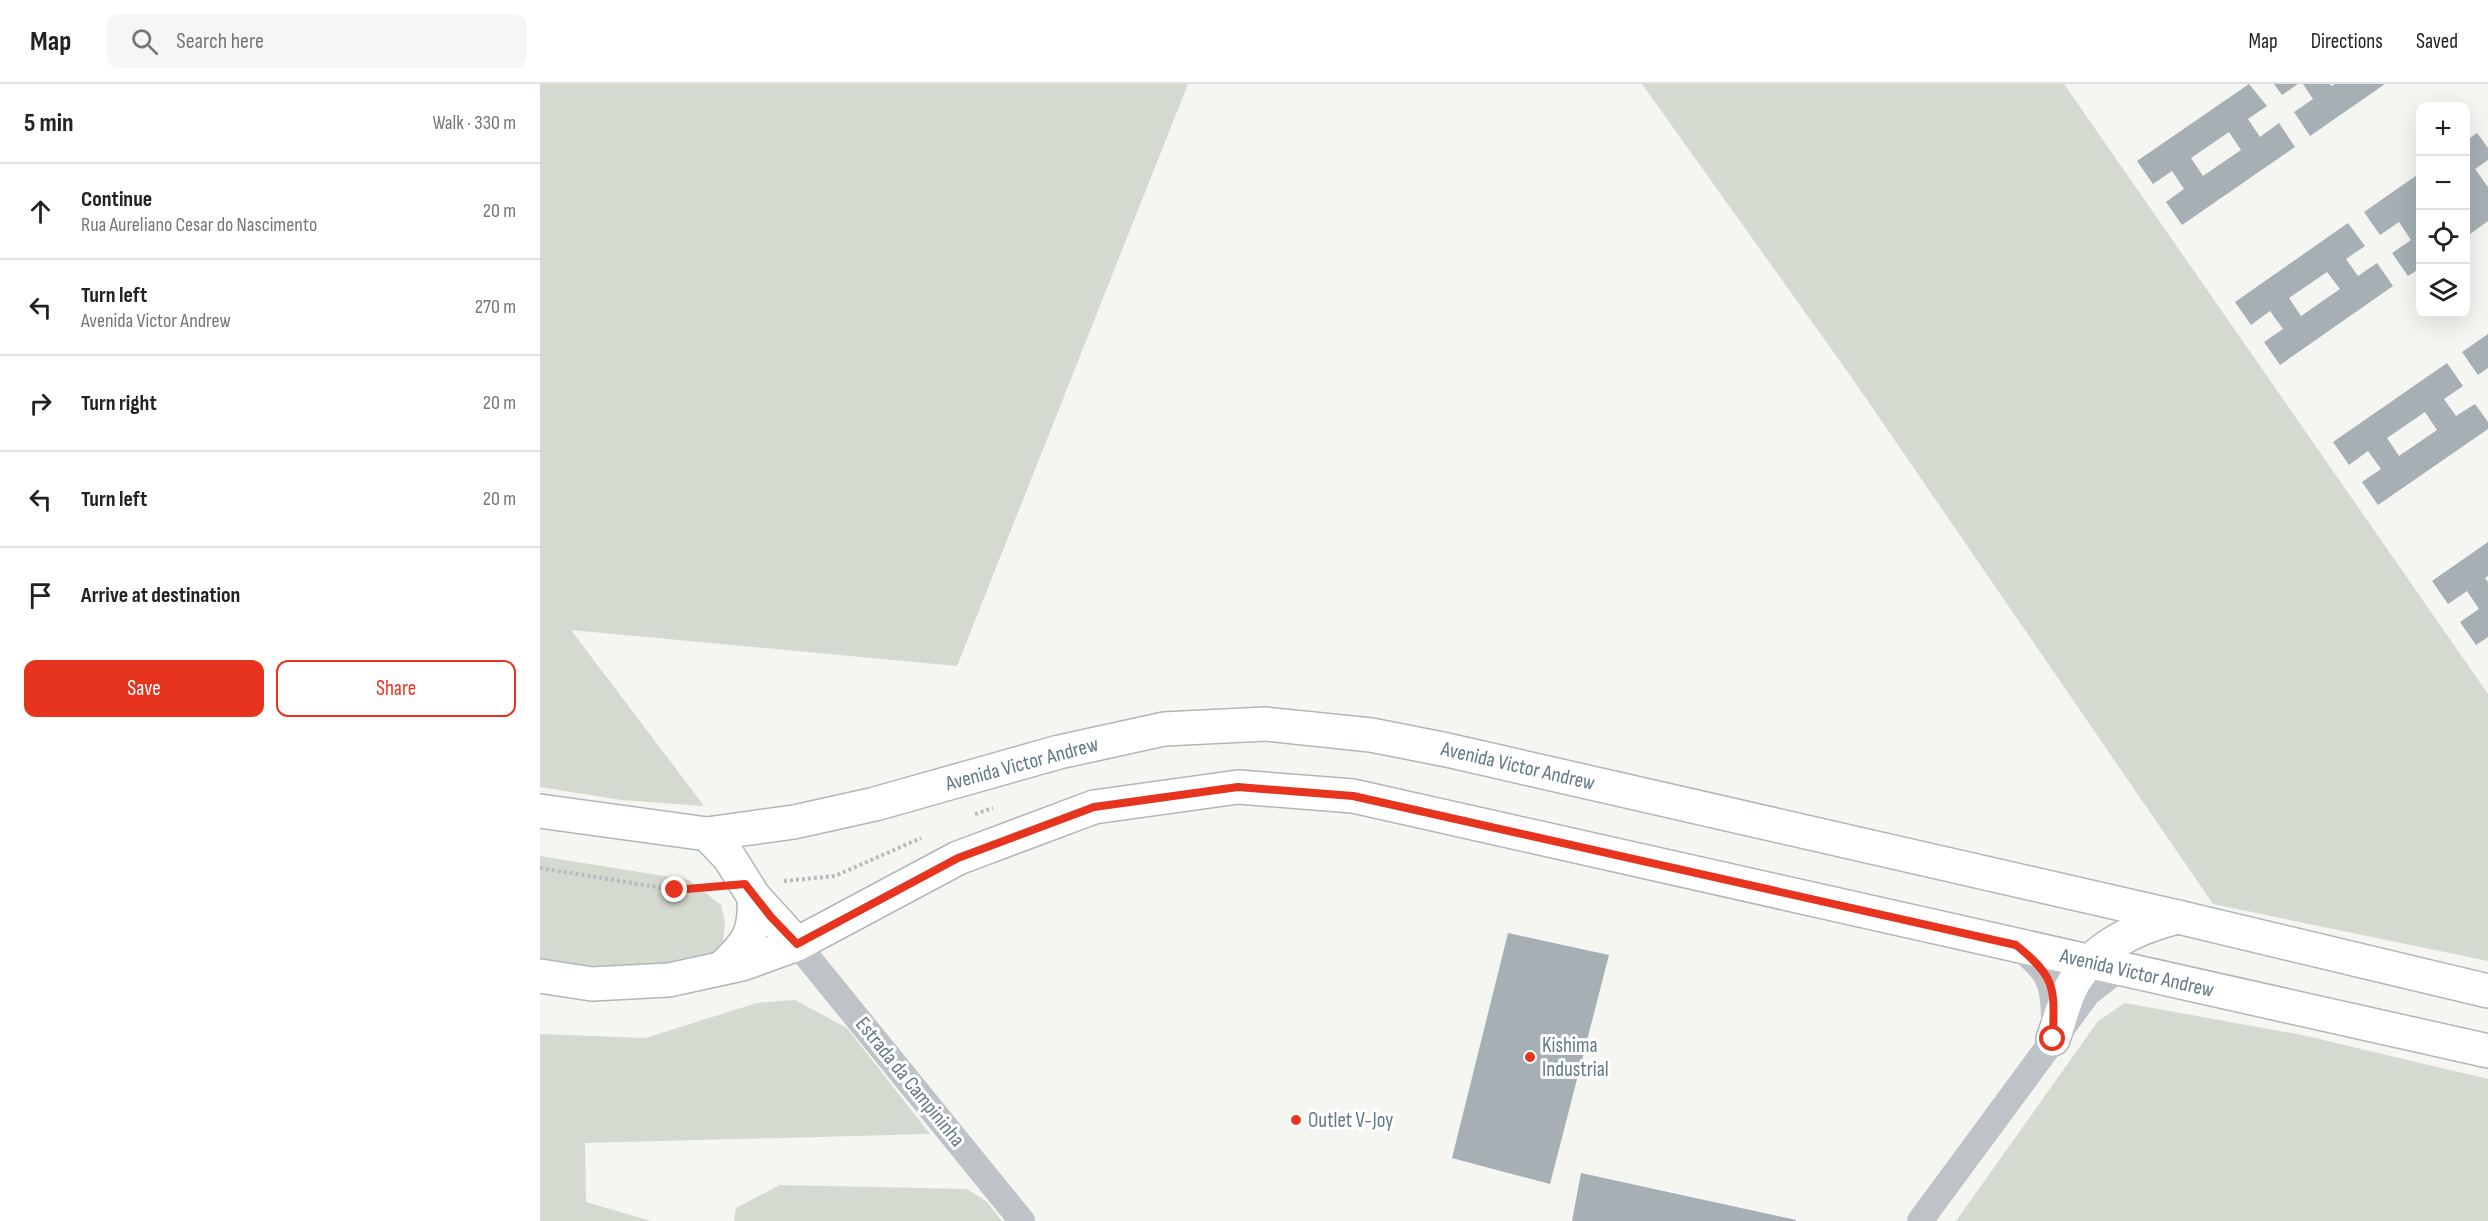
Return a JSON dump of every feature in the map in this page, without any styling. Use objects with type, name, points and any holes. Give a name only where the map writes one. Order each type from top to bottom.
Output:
[{"type":"main road","name":"Avenida Victor Andrew","points":[[540,811],[707,834],[794,822],[875,804],[1059,752],[1164,729],[1265,724],[1371,735],[1447,750],[2178,917],[2488,991]]},
{"type":"main road","name":"Avenida Victor Andrew","points":[[540,976],[603,983],[669,980],[722,968],[797,944],[958,858],[1094,807],[1238,787],[1353,796],[2488,1051]]},
{"type":"main road","points":[[707,834],[729,857],[749,890],[797,944]]},
{"type":"main road","points":[[722,968],[743,949],[755,921],[749,890]]},
{"type":"main road","points":[[2053,1039],[2073,983],[2105,965],[2133,932],[2151,923],[2178,917]]},
{"type":"street","name":"Estrada da Campininha","points":[[797,944],[1022,1221]]},
{"type":"street","points":[[1920,1221],[2053,1039],[2054,990],[2038,963],[2016,945]]},
{"type":"path","points":[[964,819],[997,807]]},
{"type":"path","points":[[540,868],[675,890],[749,890],[835,876],[932,833]]},
{"type":"shaded area","points":[[540,84],[1188,84],[957,666],[571,630],[704,806],[621,800],[540,787]]},
{"type":"shaded area","points":[[1642,84],[2064,84],[2488,694],[2488,961],[2213,904],[1852,378]]},
{"type":"shaded area","points":[[540,856],[689,880],[721,905],[725,921],[723,943],[703,964],[540,970]]},
{"type":"shaded area","points":[[795,1000],[847,1028],[930,1134],[585,1143],[586,1202],[651,1221],[540,1221],[540,1034],[645,1038],[757,1003]]},
{"type":"shaded area","points":[[2125,1003],[2302,1035],[2488,1079],[2488,1221],[1956,1221],[2098,1021]]},
{"type":"shaded area","points":[[780,1185],[967,1189],[987,1202],[1002,1221],[734,1221],[736,1208]]},
{"type":"building","points":[[2249,84],[2267,106],[2248,119],[2260,137],[2279,123],[2295,147],[2182,225],[2166,202],[2184,189],[2172,171],[2153,184],[2137,161]],"holes":[[[2229,132],[2241,150],[2203,176],[2191,158]]]},
{"type":"building","points":[[2274,84],[2298,84],[2282,95]]},
{"type":"building","points":[[2303,84],[2330,84],[2332,86],[2335,84],[2385,84],[2310,136],[2294,112],[2313,99]]},
{"type":"building","points":[[2477,133],[2488,148],[2488,160],[2475,169],[2488,187],[2488,221],[2470,234],[2470,156],[2470,138]]},
{"type":"building","points":[[2416,176],[2416,271],[2408,276],[2392,253],[2411,240],[2399,222],[2380,235],[2364,212]]},
{"type":"building","points":[[2348,223],[2365,246],[2346,259],[2358,276],[2377,263],[2393,286],[2280,365],[2264,342],[2283,329],[2270,311],[2251,325],[2235,302]],"holes":[[[2327,272],[2340,289],[2301,316],[2289,298]]]},
{"type":"building","points":[[2488,334],[2488,368],[2478,375],[2462,352]]},
{"type":"building","points":[[2447,363],[2463,386],[2444,399],[2456,416],[2475,404],[2488,422],[2488,429],[2378,505],[2362,482],[2381,469],[2368,451],[2349,465],[2333,442]],"holes":[[[2425,412],[2437,430],[2399,456],[2387,438]]]},
{"type":"building","points":[[2488,542],[2488,576],[2485,578],[2488,582],[2488,637],[2476,645],[2460,622],[2479,609],[2467,591],[2448,604],[2432,581]]},
{"type":"building","name":"Kishima Industrial","points":[[1508,933],[1609,955],[1550,1184],[1452,1158]]},
{"type":"building","points":[[1581,1173],[1796,1220],[1796,1221],[1572,1221]]},
{"type":"place","name":"Kishima Industrial","points":[[1530,1057]]},
{"type":"place","name":"Outlet V-Joy","points":[[1296,1120]]},
{"type":"route","points":[[675,890],[745,884],[771,917],[797,944],[958,858],[1094,807],[1238,787],[1353,796],[2016,945],[2038,963],[2054,990],[2053,1039]]}]
